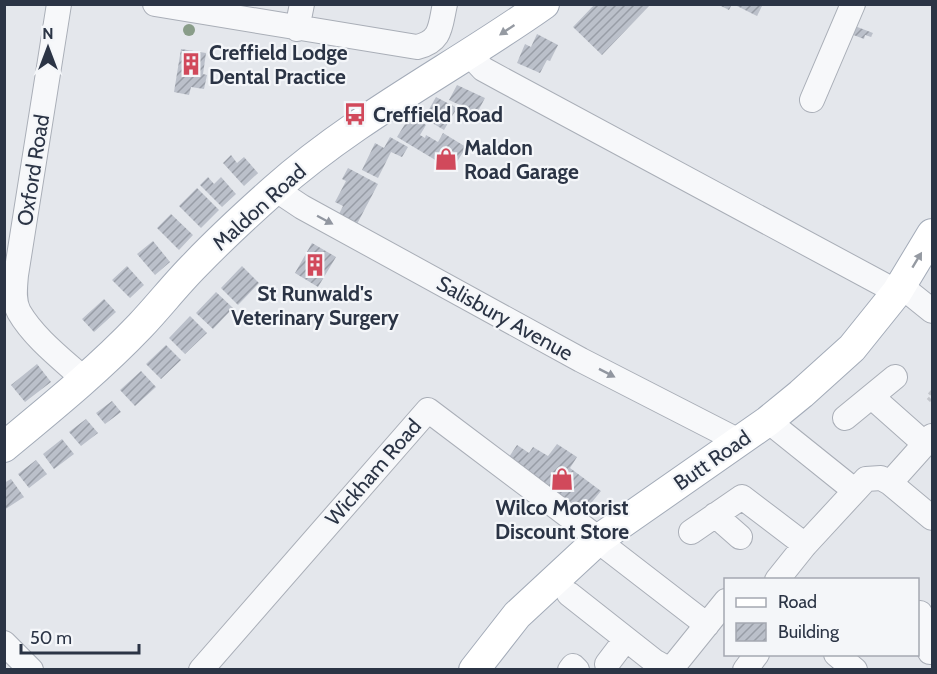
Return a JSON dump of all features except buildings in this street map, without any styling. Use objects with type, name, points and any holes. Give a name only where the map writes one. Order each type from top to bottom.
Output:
[{"type":"main road","name":"Maldon Road","points":[[4,447],[85,380],[139,326],[194,265],[275,189],[328,148],[424,81],[544,4]]},
{"type":"main road","name":"Butt Road","points":[[474,669],[517,615],[599,539],[737,440],[768,421],[852,348],[899,289],[933,234]]},
{"type":"street","name":"Oxford Road","points":[[59,4],[10,273],[18,311],[36,334],[85,380]]},
{"type":"street","points":[[155,4],[297,29],[425,44]]},
{"type":"street","points":[[297,29],[302,4]]},
{"type":"street","points":[[424,81],[418,63],[425,44],[438,35],[445,4]]},
{"type":"street","points":[[812,100],[853,4]]},
{"type":"street","points":[[469,54],[483,69],[899,289],[933,311]]},
{"type":"street","name":"Salisbury Avenue","points":[[275,189],[302,207],[571,354],[737,440]]},
{"type":"street","points":[[845,418],[895,377]]},
{"type":"street","points":[[872,397],[929,440],[890,483]]},
{"type":"street","name":"Wickham Road","points":[[201,669],[428,410],[599,539]]},
{"type":"street","points":[[768,421],[854,490]]},
{"type":"street","points":[[778,578],[866,479],[881,478],[890,483],[933,518]]},
{"type":"street","points":[[691,532],[742,497],[805,545]]},
{"type":"street","points":[[715,515],[740,537]]},
{"type":"street","points":[[599,539],[606,547],[707,625]]},
{"type":"street","points":[[569,594],[654,661],[670,669]]},
{"type":"street","points":[[675,669],[676,663],[724,604]]},
{"type":"street","points":[[920,613],[924,639],[930,652],[933,652]]},
{"type":"street","points":[[607,664],[626,639]]},
{"type":"street","points":[[4,643],[31,669]]},
{"type":"street","points":[[745,669],[755,656]]},
{"type":"street","points":[[839,656],[855,669]]},
{"type":"street","points":[[570,669],[573,666],[577,669]]},
{"type":"path","points":[[933,391],[927,397],[933,402]]},
{"type":"place","name":"Creffield Lodge Dental Practice","points":[[191,64]]},
{"type":"place","name":"Creffield Road","points":[[355,114]]},
{"type":"place","name":"Maldon Road Garage","points":[[446,159]]},
{"type":"place","name":"St Runwald's Veterinary Surgery","points":[[315,265]]},
{"type":"place","name":"Wilco Motorist Discount Store","points":[[562,479]]}]
